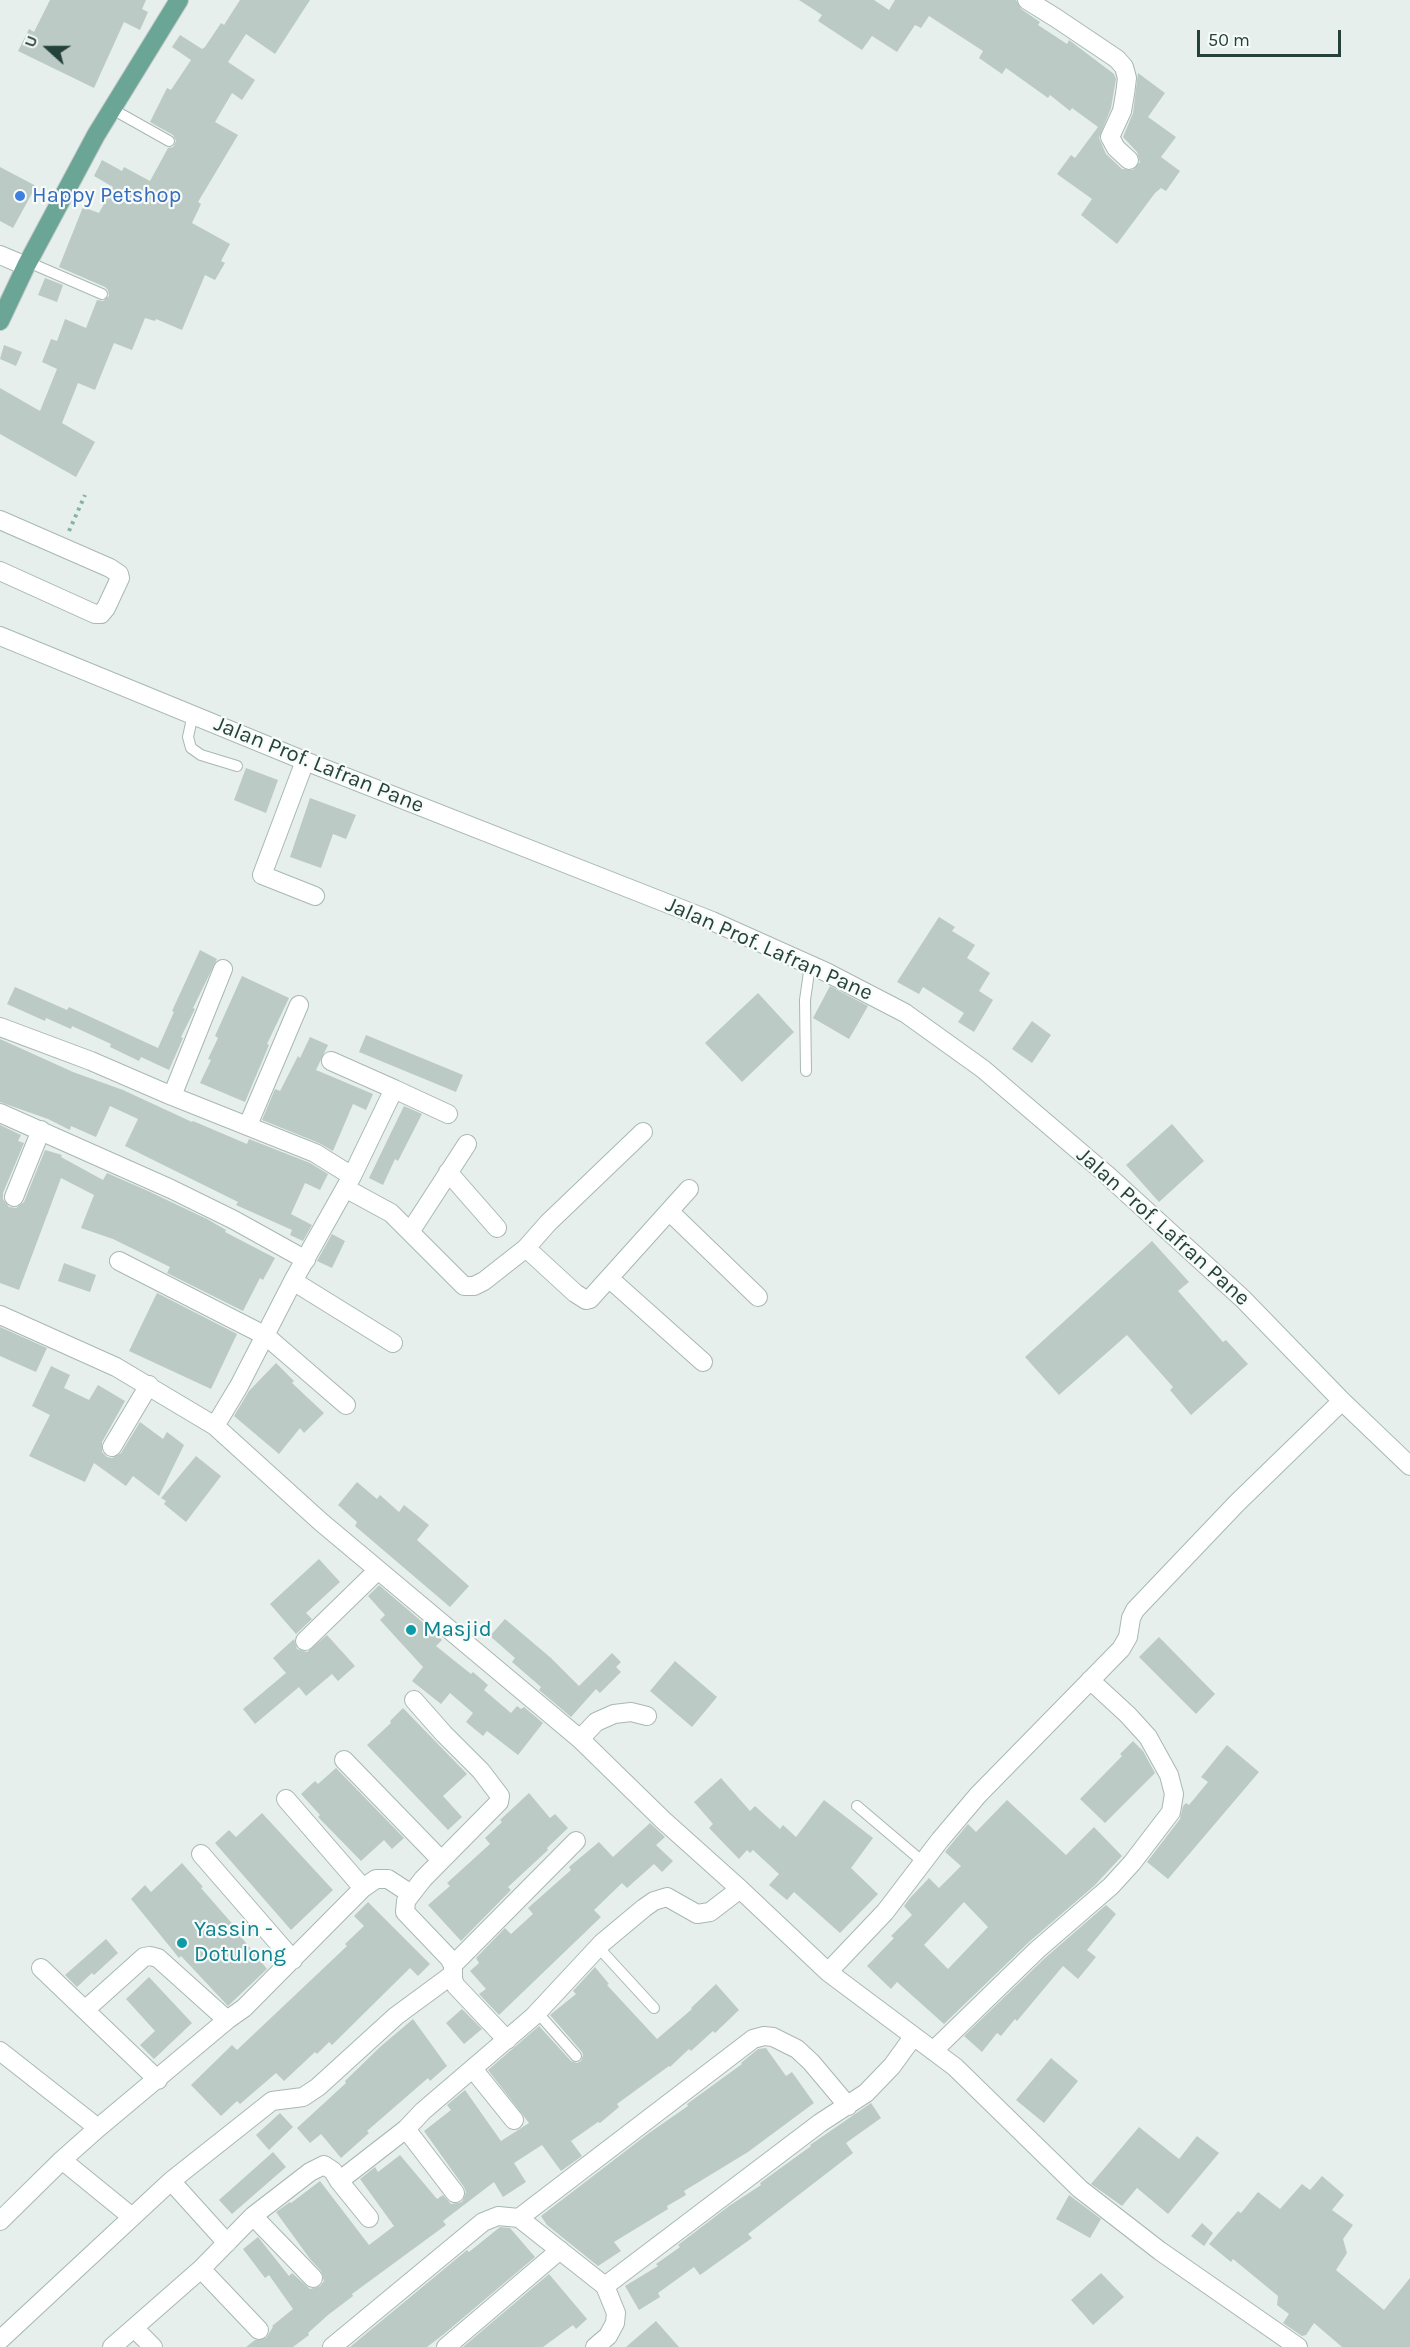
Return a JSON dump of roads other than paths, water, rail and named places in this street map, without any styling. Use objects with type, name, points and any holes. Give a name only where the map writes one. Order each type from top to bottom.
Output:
[{"type":"main road","points":[[0,321],[27,264],[112,109],[179,0]]},
{"type":"street","points":[[1027,0],[1117,59],[1124,67],[1127,78],[1122,111],[1110,137],[1116,148],[1129,160]]},
{"type":"street","points":[[0,255],[27,264]]},
{"type":"street","points":[[0,571],[95,614],[103,612],[120,578],[119,574],[61,548],[1,525]]},
{"type":"street","name":"Jalan Prof. Lafran Pane","points":[[0,636],[305,761],[702,917],[810,965],[905,1013],[983,1069],[1107,1174],[1243,1299],[1342,1401],[1410,1466]]},
{"type":"street","points":[[305,761],[261,875],[315,896]]},
{"type":"street","points":[[172,1096],[223,969]]},
{"type":"street","points":[[248,1125],[299,1005]]},
{"type":"street","points":[[0,1027],[91,1060],[172,1096],[315,1154],[348,1182],[391,1213],[464,1286],[474,1286],[484,1281],[526,1248],[548,1223],[643,1132]]},
{"type":"street","points":[[332,1061],[448,1114]]},
{"type":"street","points":[[215,1426],[348,1182],[394,1089]]},
{"type":"street","points":[[0,1113],[234,1220],[306,1260]]},
{"type":"street","points":[[14,1197],[41,1130]]},
{"type":"street","points":[[410,1232],[467,1144]]},
{"type":"street","points":[[448,1172],[497,1228]]},
{"type":"street","points":[[526,1248],[575,1293],[586,1300],[590,1299],[689,1189]]},
{"type":"street","points":[[670,1212],[758,1298]]},
{"type":"street","points":[[119,1261],[266,1336],[346,1405]]},
{"type":"street","points":[[610,1279],[703,1362]]},
{"type":"street","points":[[293,1281],[393,1343]]},
{"type":"street","points":[[0,1315],[116,1366],[215,1426],[321,1522],[580,1739],[663,1820],[828,1972],[955,2067],[1080,2189],[1160,2251],[1298,2347]]},
{"type":"street","points":[[112,1448],[149,1385]]},
{"type":"street","points":[[828,1972],[885,1912],[922,1862],[978,1795],[1125,1644],[1135,1610],[1237,1503],[1342,1401]]},
{"type":"street","points":[[305,1641],[378,1570]]},
{"type":"street","points":[[933,2051],[1037,1950],[1111,1886],[1132,1863],[1171,1812],[1174,1794],[1172,1784],[1164,1764],[1148,1737],[1090,1680]]},
{"type":"street","points":[[414,1700],[481,1771],[500,1796],[499,1802],[441,1860],[411,1894],[404,1906],[407,1917],[449,1958],[456,1986],[507,2040]]},
{"type":"street","points":[[580,1739],[596,1722],[615,1714],[631,1712],[647,1716]]},
{"type":"street","points":[[344,1760],[441,1860]]},
{"type":"street","points":[[286,1799],[363,1888]]},
{"type":"street","points":[[0,2340],[171,2181],[272,2101],[303,2097],[318,2087],[396,2016],[453,1969],[576,1840]]},
{"type":"street","points":[[201,1854],[293,1960]]},
{"type":"street","points":[[0,2221],[98,2128],[244,2008],[363,1888],[376,1879],[382,1878],[395,1883],[411,1894]]},
{"type":"street","points":[[339,2181],[406,2129],[423,2111],[507,2040],[537,2012],[598,1947],[654,1901],[667,1897],[697,1914],[710,1912],[740,1889]]},
{"type":"street","points":[[85,2010],[144,1958],[150,1956],[158,1958],[227,2020]]},
{"type":"street","points":[[41,1968],[158,2080]]},
{"type":"street","points":[[519,2218],[753,2039],[764,2036],[773,2037],[797,2049],[848,2106]]},
{"type":"street","points":[[605,2286],[820,2123],[848,2106],[879,2080],[913,2037]]},
{"type":"street","points":[[0,2051],[98,2128]]},
{"type":"street","points":[[473,2069],[514,2120]]},
{"type":"street","points":[[406,2129],[455,2193]]},
{"type":"street","points":[[62,2160],[132,2217]]},
{"type":"street","points":[[112,2347],[201,2269],[253,2216],[310,2172],[324,2165],[333,2171],[369,2217]]},
{"type":"street","points":[[171,2181],[227,2243]]},
{"type":"street","points":[[253,2216],[313,2278]]},
{"type":"street","points":[[341,2344],[483,2222],[498,2216],[519,2218],[605,2286],[616,2313],[615,2323],[608,2336],[595,2347]]},
{"type":"street","points":[[446,2347],[560,2250]]},
{"type":"street","points":[[201,2269],[259,2330]]},
{"type":"street","points":[[134,2328],[153,2347]]},
{"type":"lane","points":[[112,109],[169,141]]},
{"type":"lane","points":[[27,264],[102,294]]},
{"type":"lane","points":[[193,714],[188,737],[191,748],[201,755],[237,766]]},
{"type":"lane","points":[[806,1071],[805,1000],[810,965]]},
{"type":"lane","points":[[857,1806],[922,1862]]},
{"type":"lane","points":[[598,1947],[654,2008]]},
{"type":"lane","points":[[537,2012],[576,2056]]},
{"type":"place","name":"Happy Petshop","points":[[20,196]]},
{"type":"place","name":"Masjid","points":[[411,1630]]},
{"type":"place","name":"Yassin - Dotulong","points":[[182,1943]]}]
